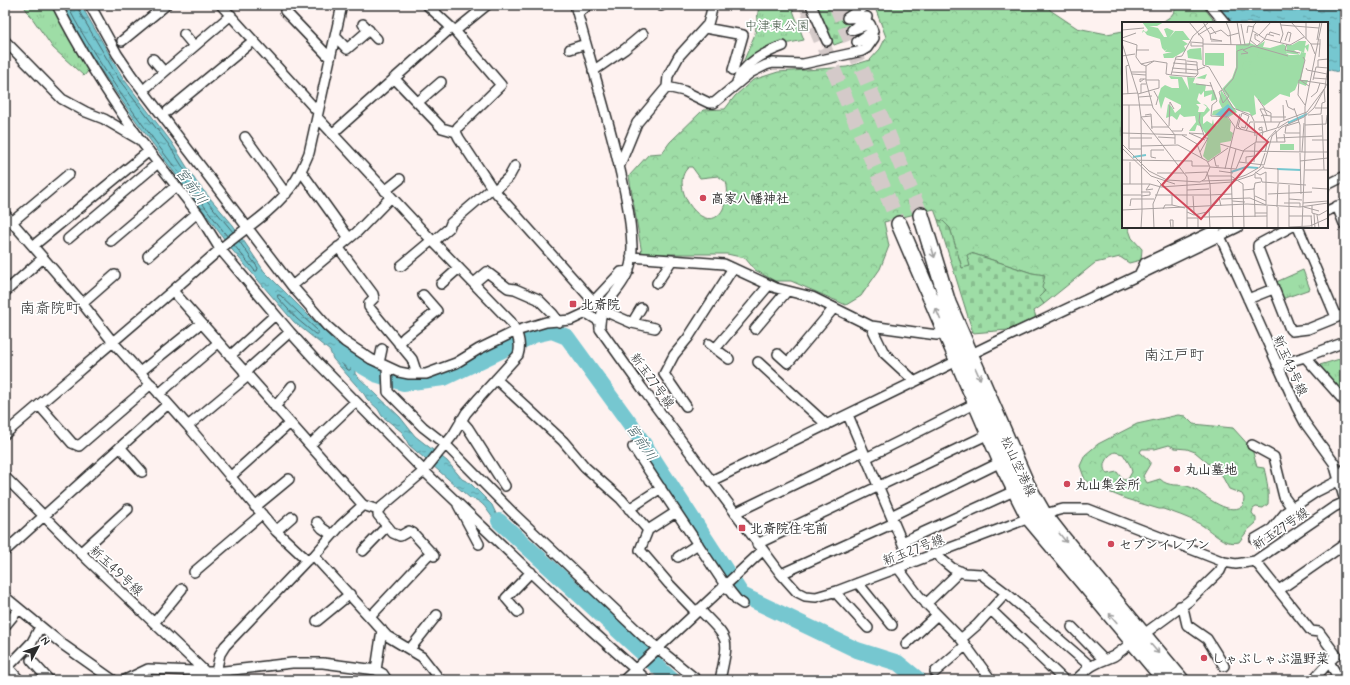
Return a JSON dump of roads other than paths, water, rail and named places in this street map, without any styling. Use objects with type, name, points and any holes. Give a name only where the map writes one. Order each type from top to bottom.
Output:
[{"type":"main road","name":"松山空港線","points":[[920,215],[948,304],[976,404],[995,431],[1043,513],[1138,639],[1166,680]]},
{"type":"main road","name":"松山空港線","points":[[899,224],[945,331],[964,359],[995,431],[1001,462],[1014,491],[1029,518],[1138,639],[1181,680]]},
{"type":"street","points":[[57,5],[75,41],[104,90],[148,151],[275,315],[355,402],[425,469],[456,502],[637,669],[647,680]]},
{"type":"street","points":[[90,5],[106,27],[132,76],[228,196],[245,229],[292,286],[336,334],[363,355],[384,367],[399,372],[417,374],[432,372],[456,363],[471,353],[546,322],[571,320],[586,312],[593,302],[621,272],[629,271]]},
{"type":"street","points":[[221,5],[317,114],[332,134],[432,241],[511,322],[517,333],[520,349],[518,355],[461,420],[444,447],[425,469],[378,510]]},
{"type":"street","points":[[5,434],[112,341],[286,194],[302,171],[309,153],[342,5]]},
{"type":"street","points":[[427,5],[453,29],[501,85],[458,127],[456,132]]},
{"type":"street","points":[[332,134],[394,78],[453,29],[487,5]]},
{"type":"street","points":[[586,312],[599,321],[602,310],[623,282],[629,271],[631,257],[631,233],[619,167],[576,9],[588,5]]},
{"type":"street","points":[[812,5],[826,41]]},
{"type":"street","points":[[667,87],[690,93],[709,103],[719,100],[750,73],[766,65],[773,63],[803,64],[862,51],[867,48],[874,38],[857,42],[873,31],[870,24],[852,30],[867,17],[847,18],[866,5]]},
{"type":"street","points":[[1210,5],[1224,22]]},
{"type":"street","points":[[619,167],[637,123],[667,87],[668,76],[679,56],[710,19],[710,6]]},
{"type":"street","points":[[128,40],[166,9]]},
{"type":"street","points":[[285,11],[330,58]]},
{"type":"street","points":[[148,86],[231,15]]},
{"type":"street","points":[[335,36],[347,49],[366,27],[377,40]]},
{"type":"street","points":[[704,28],[743,35],[733,70]]},
{"type":"street","points":[[184,34],[194,46]]},
{"type":"street","points":[[593,70],[625,49],[643,34]]},
{"type":"street","points":[[5,41],[62,99],[86,112],[104,119],[140,140]]},
{"type":"street","points":[[168,111],[175,100],[217,65],[253,41]]},
{"type":"street","points":[[570,49],[586,44]]},
{"type":"street","points":[[736,85],[738,76],[742,71],[760,56],[783,46]]},
{"type":"street","points":[[153,59],[164,72]]},
{"type":"street","points":[[394,78],[442,128],[456,132],[493,190],[593,302]]},
{"type":"street","points":[[418,102],[441,82]]},
{"type":"street","points":[[244,137],[286,194]]},
{"type":"street","points":[[33,246],[148,151]]},
{"type":"street","points":[[68,239],[158,163]]},
{"type":"street","points":[[401,266],[449,228],[451,223],[508,177],[515,166]]},
{"type":"street","points":[[302,171],[349,238]]},
{"type":"street","points":[[12,222],[69,174]]},
{"type":"street","points":[[1328,184],[1345,176]]},
{"type":"street","points":[[292,286],[349,238],[400,179]]},
{"type":"street","points":[[111,241],[176,186]]},
{"type":"street","points":[[1328,211],[1341,205],[1345,226]]},
{"type":"street","points":[[148,256],[197,213]]},
{"type":"street","points":[[5,214],[83,303],[112,341],[188,426],[276,531],[311,558],[350,594],[392,640],[426,661],[440,680]]},
{"type":"street","points":[[711,481],[1139,275],[1218,231],[1233,228]]},
{"type":"street","points":[[1289,228],[1258,245],[1273,289],[1292,332],[1308,329],[1345,314]]},
{"type":"street","points":[[1298,228],[1336,317]]},
{"type":"street","name":"新玉43号線","points":[[1218,231],[1296,408],[1305,423],[1334,462],[1345,501]]},
{"type":"street","points":[[338,247],[373,294],[374,298],[369,302],[369,307],[414,363],[417,374]]},
{"type":"street","points":[[631,257],[715,262],[733,268],[768,285],[812,297],[871,326],[937,335],[945,331]]},
{"type":"street","points":[[5,292],[43,258]]},
{"type":"street","points":[[658,283],[672,260]]},
{"type":"street","points":[[441,284],[459,268]]},
{"type":"street","points":[[686,406],[664,374],[674,355],[688,338],[733,268]]},
{"type":"street","points":[[474,283],[487,272],[508,288],[520,290],[538,299],[559,322]]},
{"type":"street","points":[[83,303],[115,275]]},
{"type":"street","points":[[730,359],[712,347],[768,285]]},
{"type":"street","points":[[1248,298],[1273,289]]},
{"type":"street","points":[[173,291],[289,424],[310,445],[363,505],[378,510]]},
{"type":"street","points":[[755,329],[787,291]]},
{"type":"street","points":[[400,344],[405,337],[437,311],[429,298]]},
{"type":"street","points":[[632,323],[641,308]]},
{"type":"street","points":[[778,354],[788,363],[834,308]]},
{"type":"street","points":[[602,310],[632,323],[655,328]]},
{"type":"street","points":[[230,356],[275,315]]},
{"type":"street","name":"新玉27号線","points":[[599,321],[600,329],[606,338],[760,547],[797,592],[805,596],[816,597],[835,592],[1029,518],[1043,513],[1063,509],[1088,509],[1224,562],[1236,564],[1255,561],[1302,528],[1345,501]]},
{"type":"street","points":[[140,372],[201,323]]},
{"type":"street","points":[[871,326],[884,353],[910,377],[913,383]]},
{"type":"street","points":[[188,426],[290,332]]},
{"type":"street","points":[[1277,365],[1305,357],[1345,342]]},
{"type":"street","points":[[160,394],[218,343]]},
{"type":"street","points":[[382,349],[388,392],[657,650],[697,680]]},
{"type":"street","points":[[1305,357],[1345,402]]},
{"type":"street","points":[[758,362],[827,425]]},
{"type":"street","points":[[496,379],[562,441],[585,467],[629,509],[648,530]]},
{"type":"street","points":[[39,405],[72,443],[79,446],[150,384]]},
{"type":"street","points":[[275,407],[292,386]]},
{"type":"street","points":[[310,445],[355,402]]},
{"type":"street","points":[[5,551],[168,404]]},
{"type":"street","points":[[735,513],[976,404]]},
{"type":"street","points":[[848,415],[911,563]]},
{"type":"street","points":[[461,420],[468,428],[505,486]]},
{"type":"street","points":[[230,477],[289,424]]},
{"type":"street","points":[[624,680],[737,574],[760,547],[878,487],[995,431]]},
{"type":"street","points":[[1252,445],[1274,457],[1284,497],[1292,508]]},
{"type":"street","points":[[120,447],[142,472]]},
{"type":"street","points":[[633,447],[737,600],[743,604]]},
{"type":"street","points":[[781,574],[892,519],[1001,462]]},
{"type":"street","points":[[1255,539],[1272,529],[1282,516],[1292,508],[1316,492],[1340,480],[1345,469]]},
{"type":"street","name":"新玉49号線","points":[[5,477],[80,553],[206,673],[215,676]]},
{"type":"street","points":[[255,507],[289,479]]},
{"type":"street","points":[[629,509],[660,488]]},
{"type":"street","points":[[902,542],[1014,491]]},
{"type":"street","points":[[456,502],[479,544]]},
{"type":"street","points":[[363,505],[225,646],[220,654],[215,676],[292,663],[323,663],[376,670],[383,674],[387,680]]},
{"type":"street","points":[[80,553],[128,509]]},
{"type":"street","points":[[370,617],[433,554],[413,533],[409,531],[396,536],[378,515],[378,510]]},
{"type":"street","points":[[676,512],[648,530],[640,550],[669,584],[721,631],[726,643],[726,651],[720,680]]},
{"type":"street","points":[[194,572],[262,514]]},
{"type":"street","points":[[276,531],[292,517]]},
{"type":"street","points":[[317,522],[322,528],[332,535]]},
{"type":"street","points":[[363,550],[387,526]]},
{"type":"street","points":[[678,557],[698,544]]},
{"type":"street","points":[[1279,590],[1345,544]]},
{"type":"street","points":[[938,553],[946,564],[960,571],[981,574],[1006,593],[1090,666]]},
{"type":"street","points":[[1255,561],[1311,631],[1319,632],[1336,655],[1313,680]]},
{"type":"street","points":[[1076,680],[1090,666],[1103,659],[1114,656],[1180,606],[1220,571],[1224,562]]},
{"type":"street","points":[[898,568],[926,604],[963,643],[991,680]]},
{"type":"street","points":[[926,604],[960,571]]},
{"type":"street","points":[[518,612],[506,598],[531,572]]},
{"type":"street","points":[[858,583],[892,625]]},
{"type":"street","points":[[154,623],[182,589]]},
{"type":"street","points":[[835,592],[868,628]]},
{"type":"street","points":[[935,672],[963,643],[1006,593]]},
{"type":"street","points":[[318,621],[350,594]]},
{"type":"street","points":[[5,597],[40,627],[111,680]]},
{"type":"street","points":[[1180,606],[1184,612],[1187,625],[1207,639],[1224,666]]},
{"type":"street","points":[[5,626],[19,609]]},
{"type":"street","points":[[991,610],[1064,680]]},
{"type":"street","points":[[410,650],[437,615]]},
{"type":"street","points":[[906,644],[937,616]]},
{"type":"street","points":[[14,678],[8,667],[32,642],[40,627]]},
{"type":"street","points":[[1072,627],[1103,659]]},
{"type":"street","points":[[376,670],[382,630]]},
{"type":"street","points":[[31,660],[49,680]]},
{"type":"street","points":[[1329,662],[1338,678]]},
{"type":"street","points":[[125,680],[148,670],[171,675],[206,673]]},
{"type":"water","name":"宮前川","points":[[62,5],[81,5],[123,78],[172,143],[197,183],[233,225],[264,271],[335,342],[362,362],[355,370],[355,374],[400,417],[415,436],[447,461],[462,479],[470,483],[492,505],[498,518],[516,533],[516,536],[500,525],[479,501],[470,498],[409,445],[402,432],[382,416],[378,409],[367,399],[333,359],[330,351],[294,322],[233,251],[122,101],[81,38]]},
{"type":"water","points":[[1218,5],[1345,5],[1345,74],[1328,69],[1328,22],[1231,22]]},
{"type":"waterway","name":"宮前川","points":[[340,353],[378,375],[403,383],[444,378],[534,335],[552,331],[567,337],[636,432],[742,595],[857,650],[898,663],[919,680]]},
{"type":"waterway","name":"宮前川","points":[[499,521],[672,680]]},
{"type":"tunnel","points":[[806,5],[899,224]]},
{"type":"tunnel","points":[[836,5],[921,215]]},
{"type":"place","name":"高家八幡神社","points":[[703,198]]},
{"type":"place","name":"北斎院","points":[[573,304]]},
{"type":"place","name":"丸山墓地","points":[[1177,469]]},
{"type":"place","name":"丸山集会所","points":[[1067,484]]},
{"type":"place","name":"北斎院住宅前","points":[[742,528]]},
{"type":"place","name":"セブンイレブン","points":[[1111,544]]},
{"type":"place","name":"しゃぶしゃぶ温野菜","points":[[1204,658]]},
{"type":"district","name":"南斎院町","points":[[50,308]]},
{"type":"district","name":"南江戸町","points":[[1174,355]]},
{"type":"park label","name":"中津東公園","points":[[777,25]]}]
